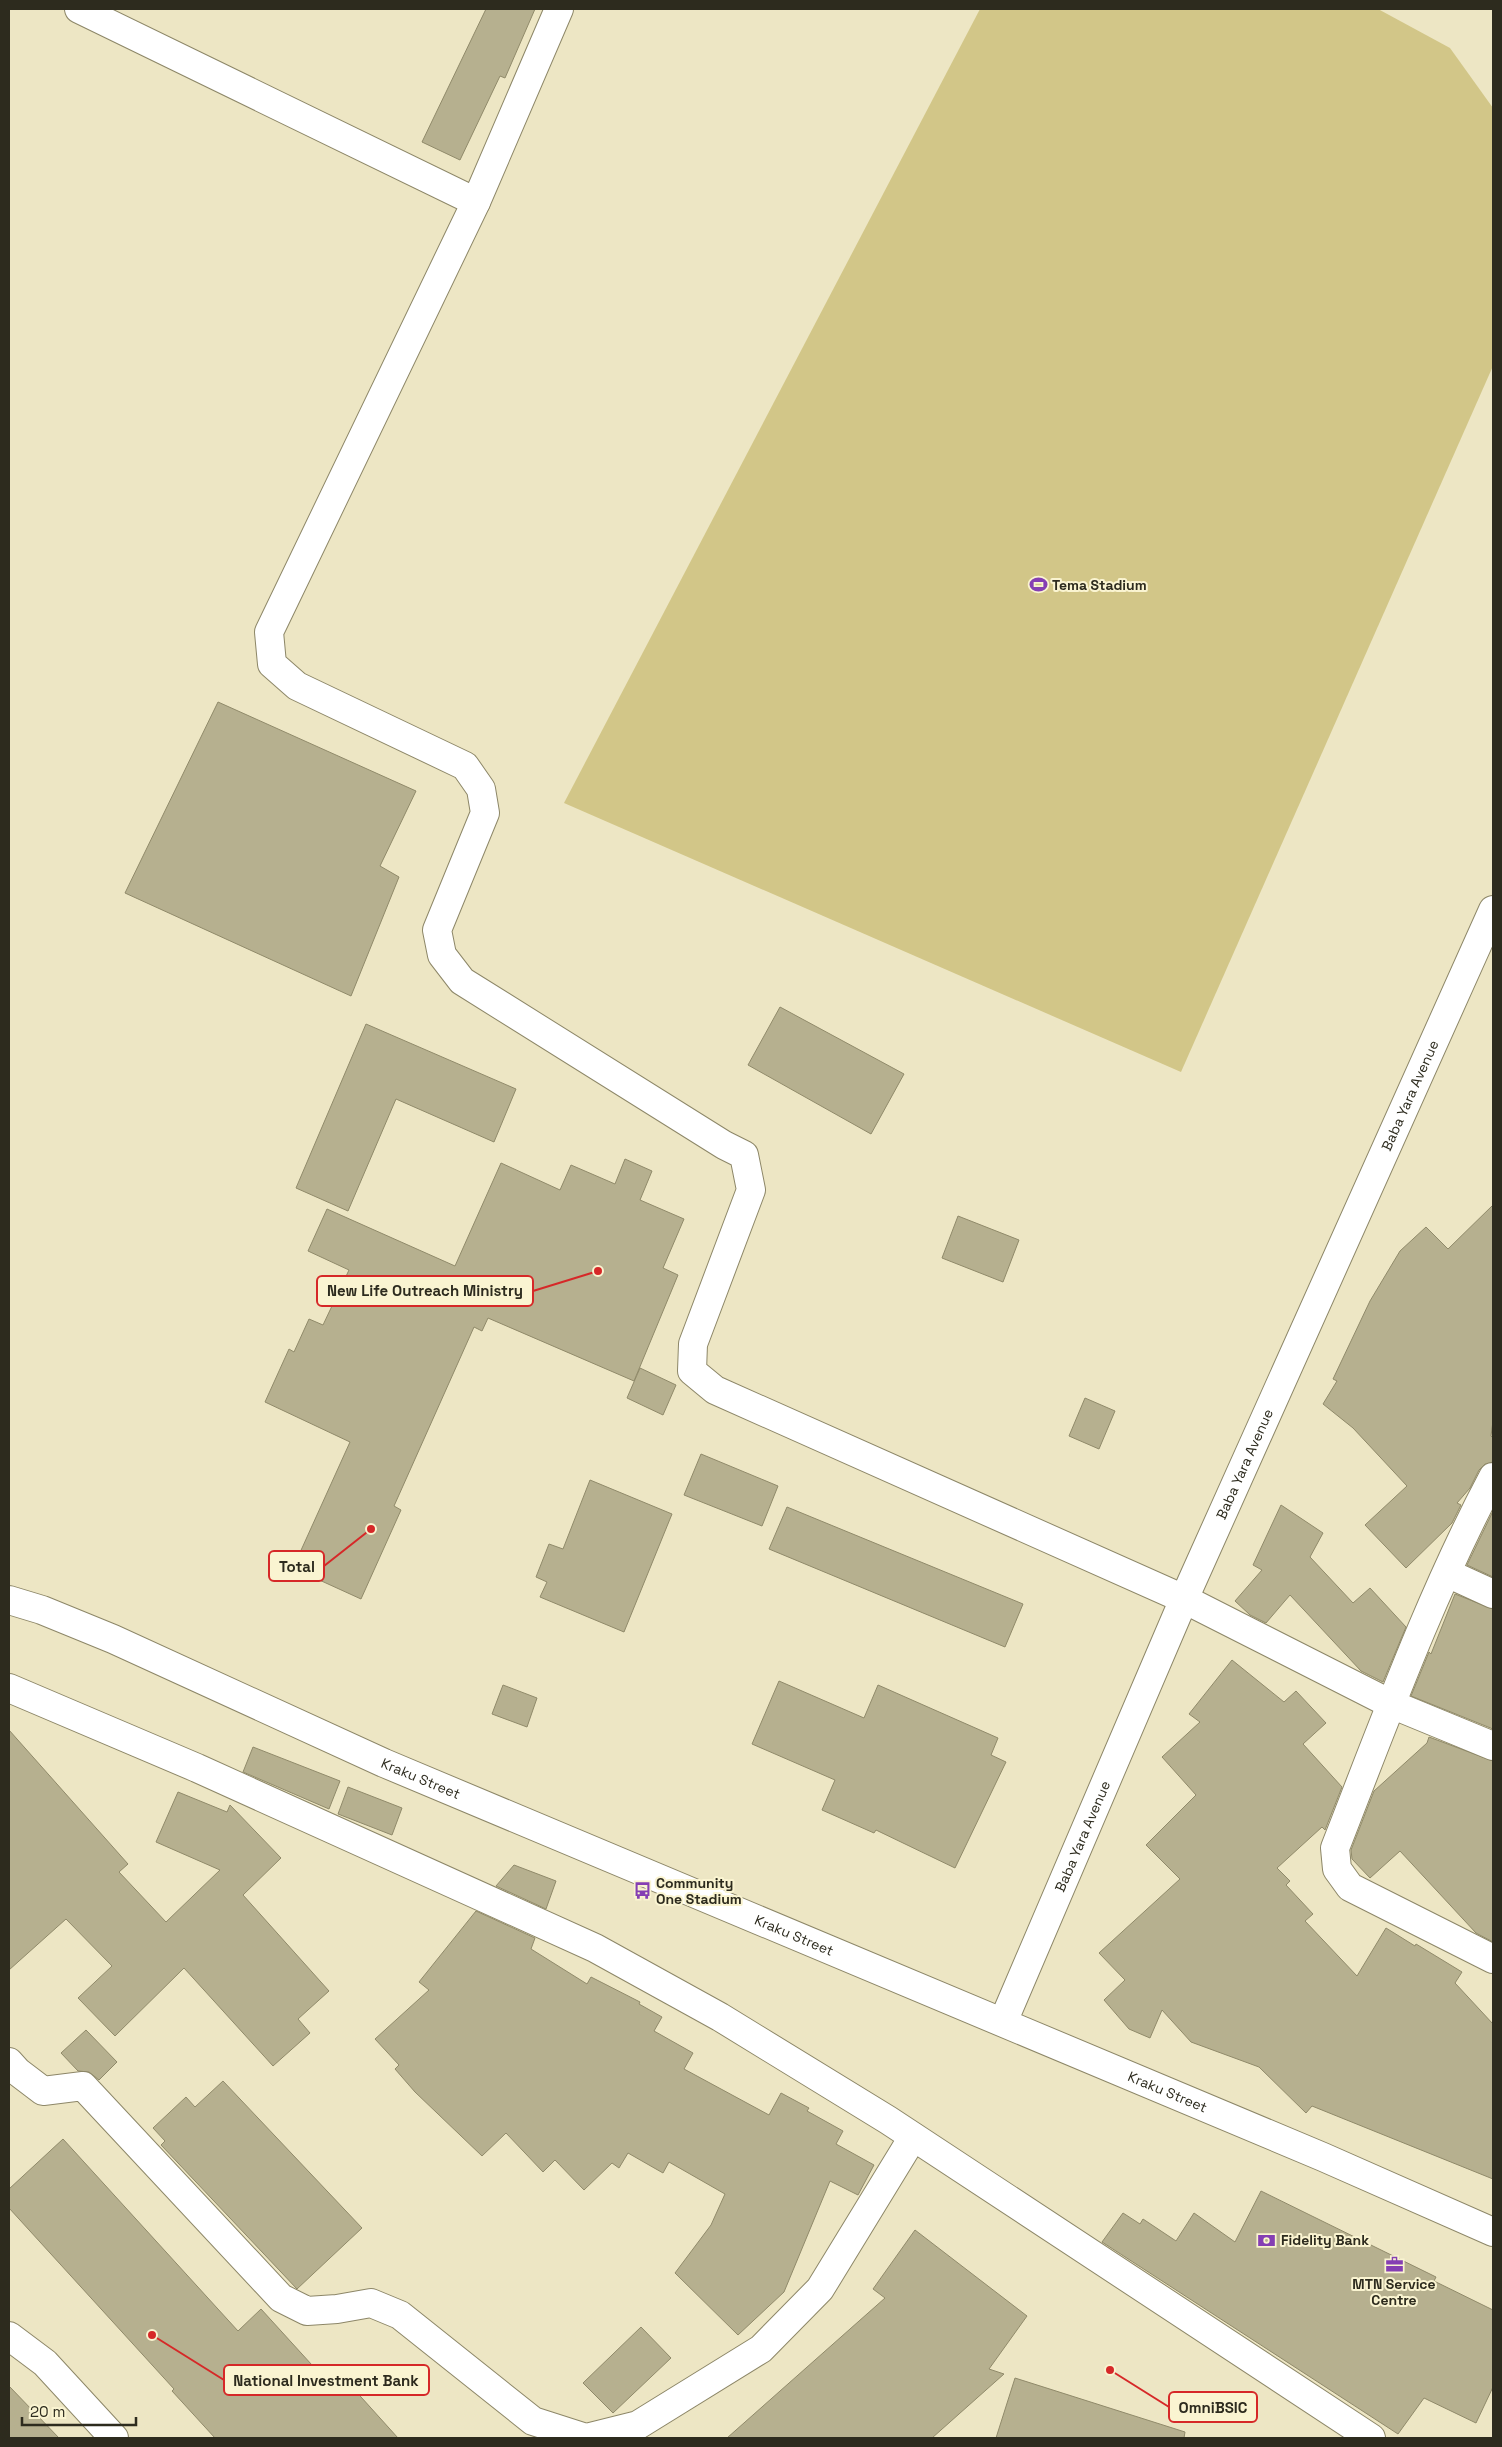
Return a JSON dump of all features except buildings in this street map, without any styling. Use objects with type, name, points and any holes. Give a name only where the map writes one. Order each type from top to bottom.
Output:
[{"type":"street","points":[[79,9],[476,202]]},
{"type":"street","points":[[559,9],[476,202],[269,632],[272,664],[297,686],[465,766],[481,789],[485,813],[437,930],[442,955],[462,981],[724,1145],[744,1155],[750,1190],[693,1344],[692,1371],[715,1390],[1184,1600],[1391,1704],[1493,1746]]},
{"type":"street","name":"Baba Yara Avenue","points":[[1003,2022],[1184,1600],[1493,910]]},
{"type":"street","points":[[1493,1477],[1468,1525],[1391,1704],[1335,1848],[1337,1869],[1350,1887],[1493,1959]]},
{"type":"street","points":[[1447,1573],[1493,1594]]},
{"type":"street","name":"Kraku Street","points":[[9,1588],[42,1610]]},
{"type":"street","name":"Kraku Street","points":[[9,1600],[42,1610],[113,1639],[384,1764],[1323,2156],[1493,2232]]},
{"type":"street","points":[[9,1688],[276,1803],[595,1948],[720,2017],[913,2136],[1371,2438]]},
{"type":"street","points":[[9,2062],[18,2072],[43,2091],[84,2086],[281,2298],[306,2311],[338,2309],[371,2303],[400,2315],[533,2421],[586,2438],[638,2425],[761,2349],[820,2289],[913,2136]]},
{"type":"street","points":[[9,2336],[45,2363],[114,2438]]},
{"type":"shaded area","name":"Tema Stadium","points":[[980,9],[1378,9],[1450,48],[1493,108],[1493,366],[1181,1072],[564,803]]},
{"type":"place","name":"Tema Stadium","points":[[1038,585]]},
{"type":"place","name":"New Life Outreach Ministry","points":[[598,1271]]},
{"type":"place","name":"Total","points":[[371,1529]]},
{"type":"place","name":"Community One Stadium","points":[[642,1891]]},
{"type":"place","name":"Fidelity Bank","points":[[1267,2240]]},
{"type":"place","name":"MTN Service Centre","points":[[1394,2264]]},
{"type":"place","name":"National Investment Bank","points":[[152,2335]]},
{"type":"place","name":"OmniBSIC","points":[[1110,2370]]}]
